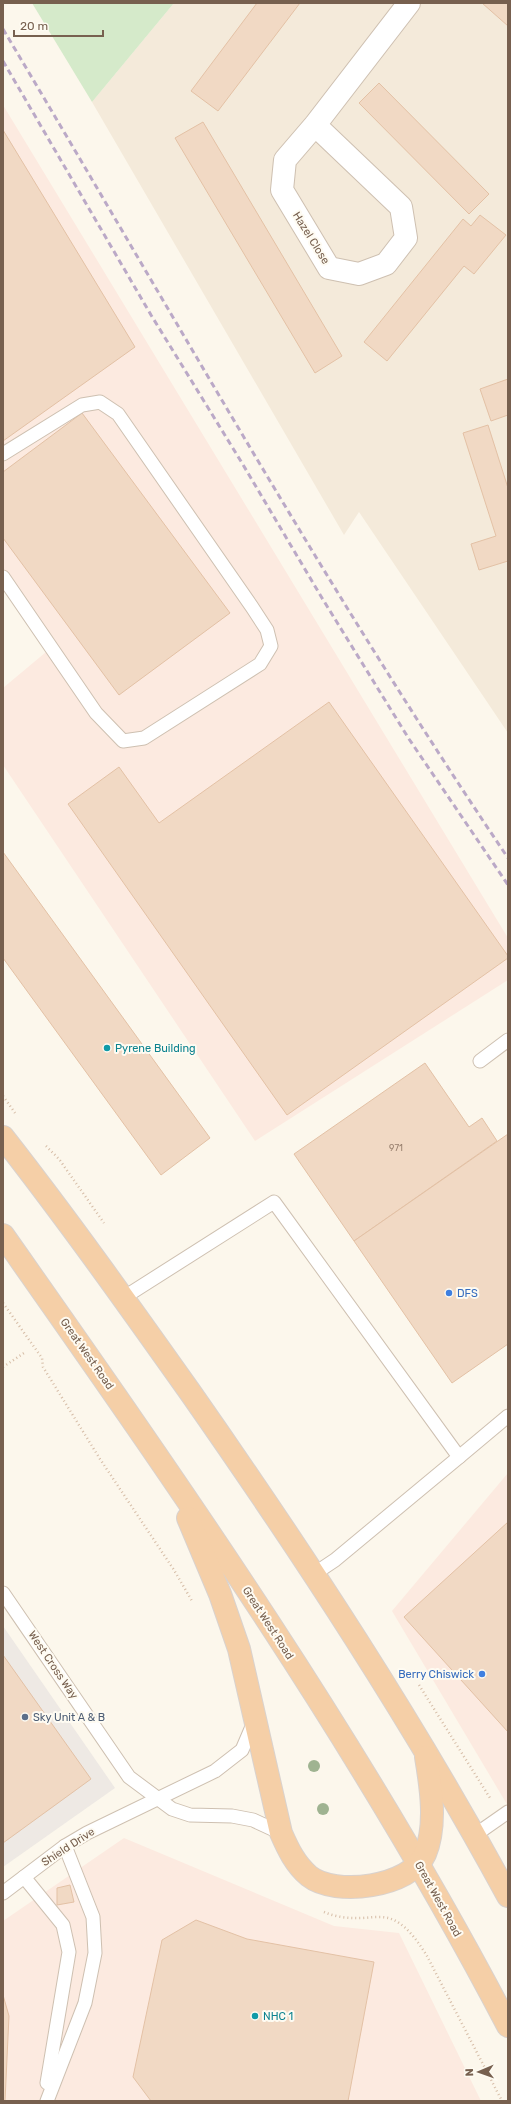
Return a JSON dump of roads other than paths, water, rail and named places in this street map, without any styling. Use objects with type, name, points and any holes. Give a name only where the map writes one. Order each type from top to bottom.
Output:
[{"type":"highway","points":[[3,1137],[123,1298],[220,1435],[314,1574],[419,1737],[508,1896]]},
{"type":"highway","name":"Great West Road","points":[[3,1235],[166,1466],[308,1682],[419,1864],[508,2026]]},
{"type":"highway","points":[[166,1466],[220,1594],[239,1649],[256,1718],[281,1833],[294,1859],[310,1876],[329,1885],[355,1887],[377,1884],[401,1876],[419,1864],[429,1839],[431,1819],[426,1756],[419,1737]]},
{"type":"street","name":"Hazel Close","points":[[315,125],[401,207],[406,238],[386,264],[359,274],[329,268],[282,190],[285,160],[315,125],[409,3]]},
{"type":"lane","points":[[3,454],[82,404],[100,402],[118,414],[252,607],[267,630],[270,646],[260,664],[144,738],[122,742],[96,713],[3,577]]},
{"type":"lane","points":[[480,1061],[508,1040]]},
{"type":"lane","points":[[123,1298],[274,1202],[459,1457]]},
{"type":"lane","points":[[314,1574],[335,1560],[508,1416]]},
{"type":"lane","name":"West Cross Way","points":[[3,1593],[129,1777],[172,1809],[190,1815],[232,1816],[254,1820],[281,1833]]},
{"type":"lane","name":"Shield Drive","points":[[3,1893],[65,1846],[87,1833],[215,1771],[242,1750],[256,1718]]},
{"type":"lane","points":[[475,1835],[508,1812]]},
{"type":"lane","points":[[46,2101],[85,2003],[95,1953],[93,1917],[65,1846]]},
{"type":"lane","points":[[24,1877],[63,1925],[69,1952],[46,2101]]},
{"type":"railway","points":[[3,29],[312,551],[441,757],[508,858]]},
{"type":"railway","points":[[3,61],[151,315],[242,463],[322,598],[409,739],[508,885]]},
{"type":"place","name":"Pyrene Building","points":[[107,1048]]},
{"type":"place","name":"DFS","points":[[449,1293]]},
{"type":"place","name":"Berry Chiswick","points":[[482,1674]]},
{"type":"place","name":"Sky Unit A & B","points":[[25,1717]]},
{"type":"place","name":"NHC 1","points":[[255,2016]]}]
